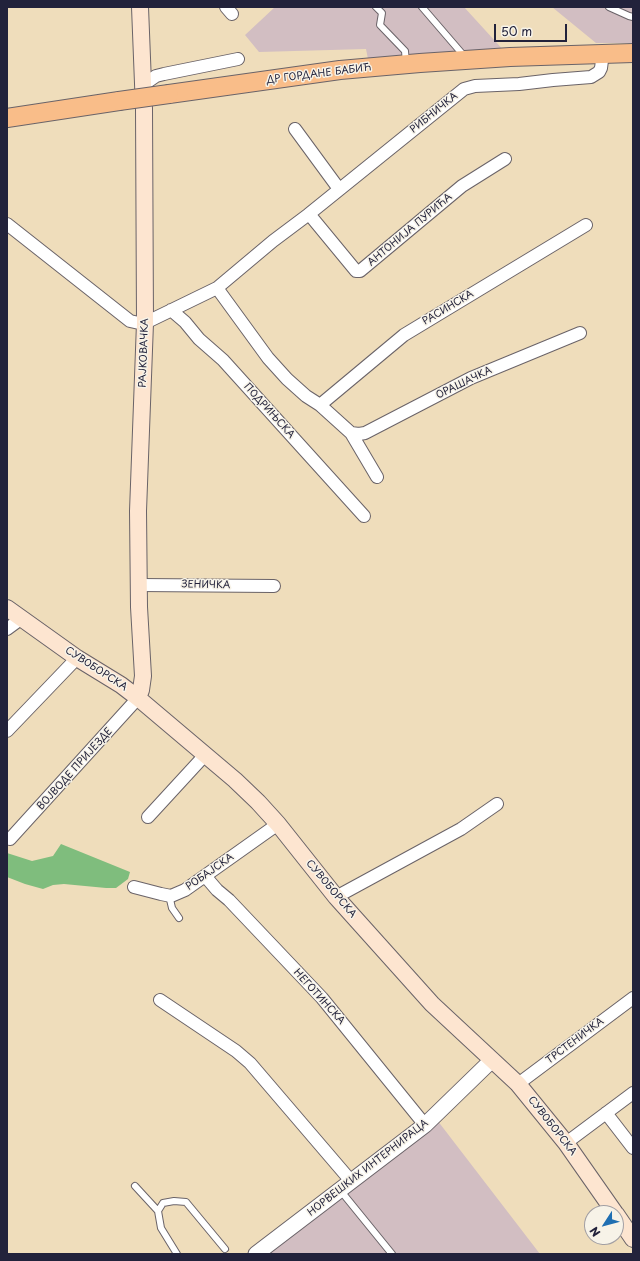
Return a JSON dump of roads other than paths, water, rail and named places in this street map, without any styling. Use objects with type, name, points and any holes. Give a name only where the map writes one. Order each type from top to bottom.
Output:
[{"type":"main road","name":"РАЈКОВАЧКА","points":[[138,698],[143,676],[139,607],[138,511],[146,323],[143,85],[140,7]]},
{"type":"main road","name":"ДР ГОРДАНЕ БАБИЋ","points":[[7,118],[340,70],[468,60],[633,53]]},
{"type":"main road","name":"СУВОБОРСКА","points":[[7,608],[77,658],[121,685],[235,780],[278,824],[336,897],[432,1004],[518,1084],[566,1143],[610,1205]]},
{"type":"main road","name":"СУВОБОРСКА","points":[[624,1226],[633,1239]]},
{"type":"street","name":"РИБНИЧКА","points":[[146,323],[217,288],[273,240],[309,214],[464,89],[475,86],[519,84],[591,77],[599,72],[603,54]]},
{"type":"street","points":[[143,85],[156,76],[238,59]]},
{"type":"street","points":[[295,129],[339,189]]},
{"type":"street","name":"АНТОНИЈА ПУРИЋА","points":[[309,214],[356,271],[360,271],[462,186],[506,159]]},
{"type":"street","points":[[7,224],[130,321],[146,323]]},
{"type":"street","name":"РАСИНСКА","points":[[320,404],[404,335],[586,225]]},
{"type":"street","points":[[217,288],[268,358],[297,389],[320,404],[351,433],[377,477]]},
{"type":"street","name":"ПОДРИЊСКА","points":[[171,310],[185,322],[199,339],[223,360],[364,516]]},
{"type":"street","name":"ОРАШАЧКА","points":[[351,433],[365,433],[471,378],[580,333]]},
{"type":"street","name":"ЗЕНИЧКА","points":[[139,585],[274,586]]},
{"type":"street","points":[[7,629],[22,618]]},
{"type":"street","points":[[7,731],[77,658]]},
{"type":"street","name":"ВОЈВОДЕ ПРИЈЕЗДЕ","points":[[10,839],[138,698]]},
{"type":"street","points":[[148,817],[204,754]]},
{"type":"street","points":[[336,897],[461,829],[497,804]]},
{"type":"street","name":"РОБАЈСКА","points":[[169,895],[171,896],[185,890],[278,824]]},
{"type":"street","name":"НЕГОТИНСКА","points":[[205,876],[322,998],[426,1125]]},
{"type":"street","points":[[134,887],[169,895]]},
{"type":"street","name":"ТРСТЕНИЧКА","points":[[518,1084],[633,998]]},
{"type":"street","points":[[160,1000],[236,1051],[250,1063],[346,1186]]},
{"type":"street","name":"НОРВЕШКИХ ИНТЕРНИРАЦА","points":[[256,1254],[426,1125],[492,1060]]},
{"type":"street","points":[[566,1143],[633,1093]]},
{"type":"street","points":[[606,1113],[633,1148]]},
{"type":"lane","points":[[376,7],[382,13],[380,24],[405,51],[406,64]]},
{"type":"lane","points":[[422,7],[468,60]]},
{"type":"lane","points":[[609,7],[633,17]]},
{"type":"lane","points":[[169,895],[172,908],[179,918]]},
{"type":"lane","points":[[135,1186],[158,1211],[161,1228],[177,1254]]},
{"type":"lane","points":[[346,1186],[392,1254]]},
{"type":"lane","points":[[158,1211],[163,1203],[174,1201],[186,1202],[225,1250]]}]
